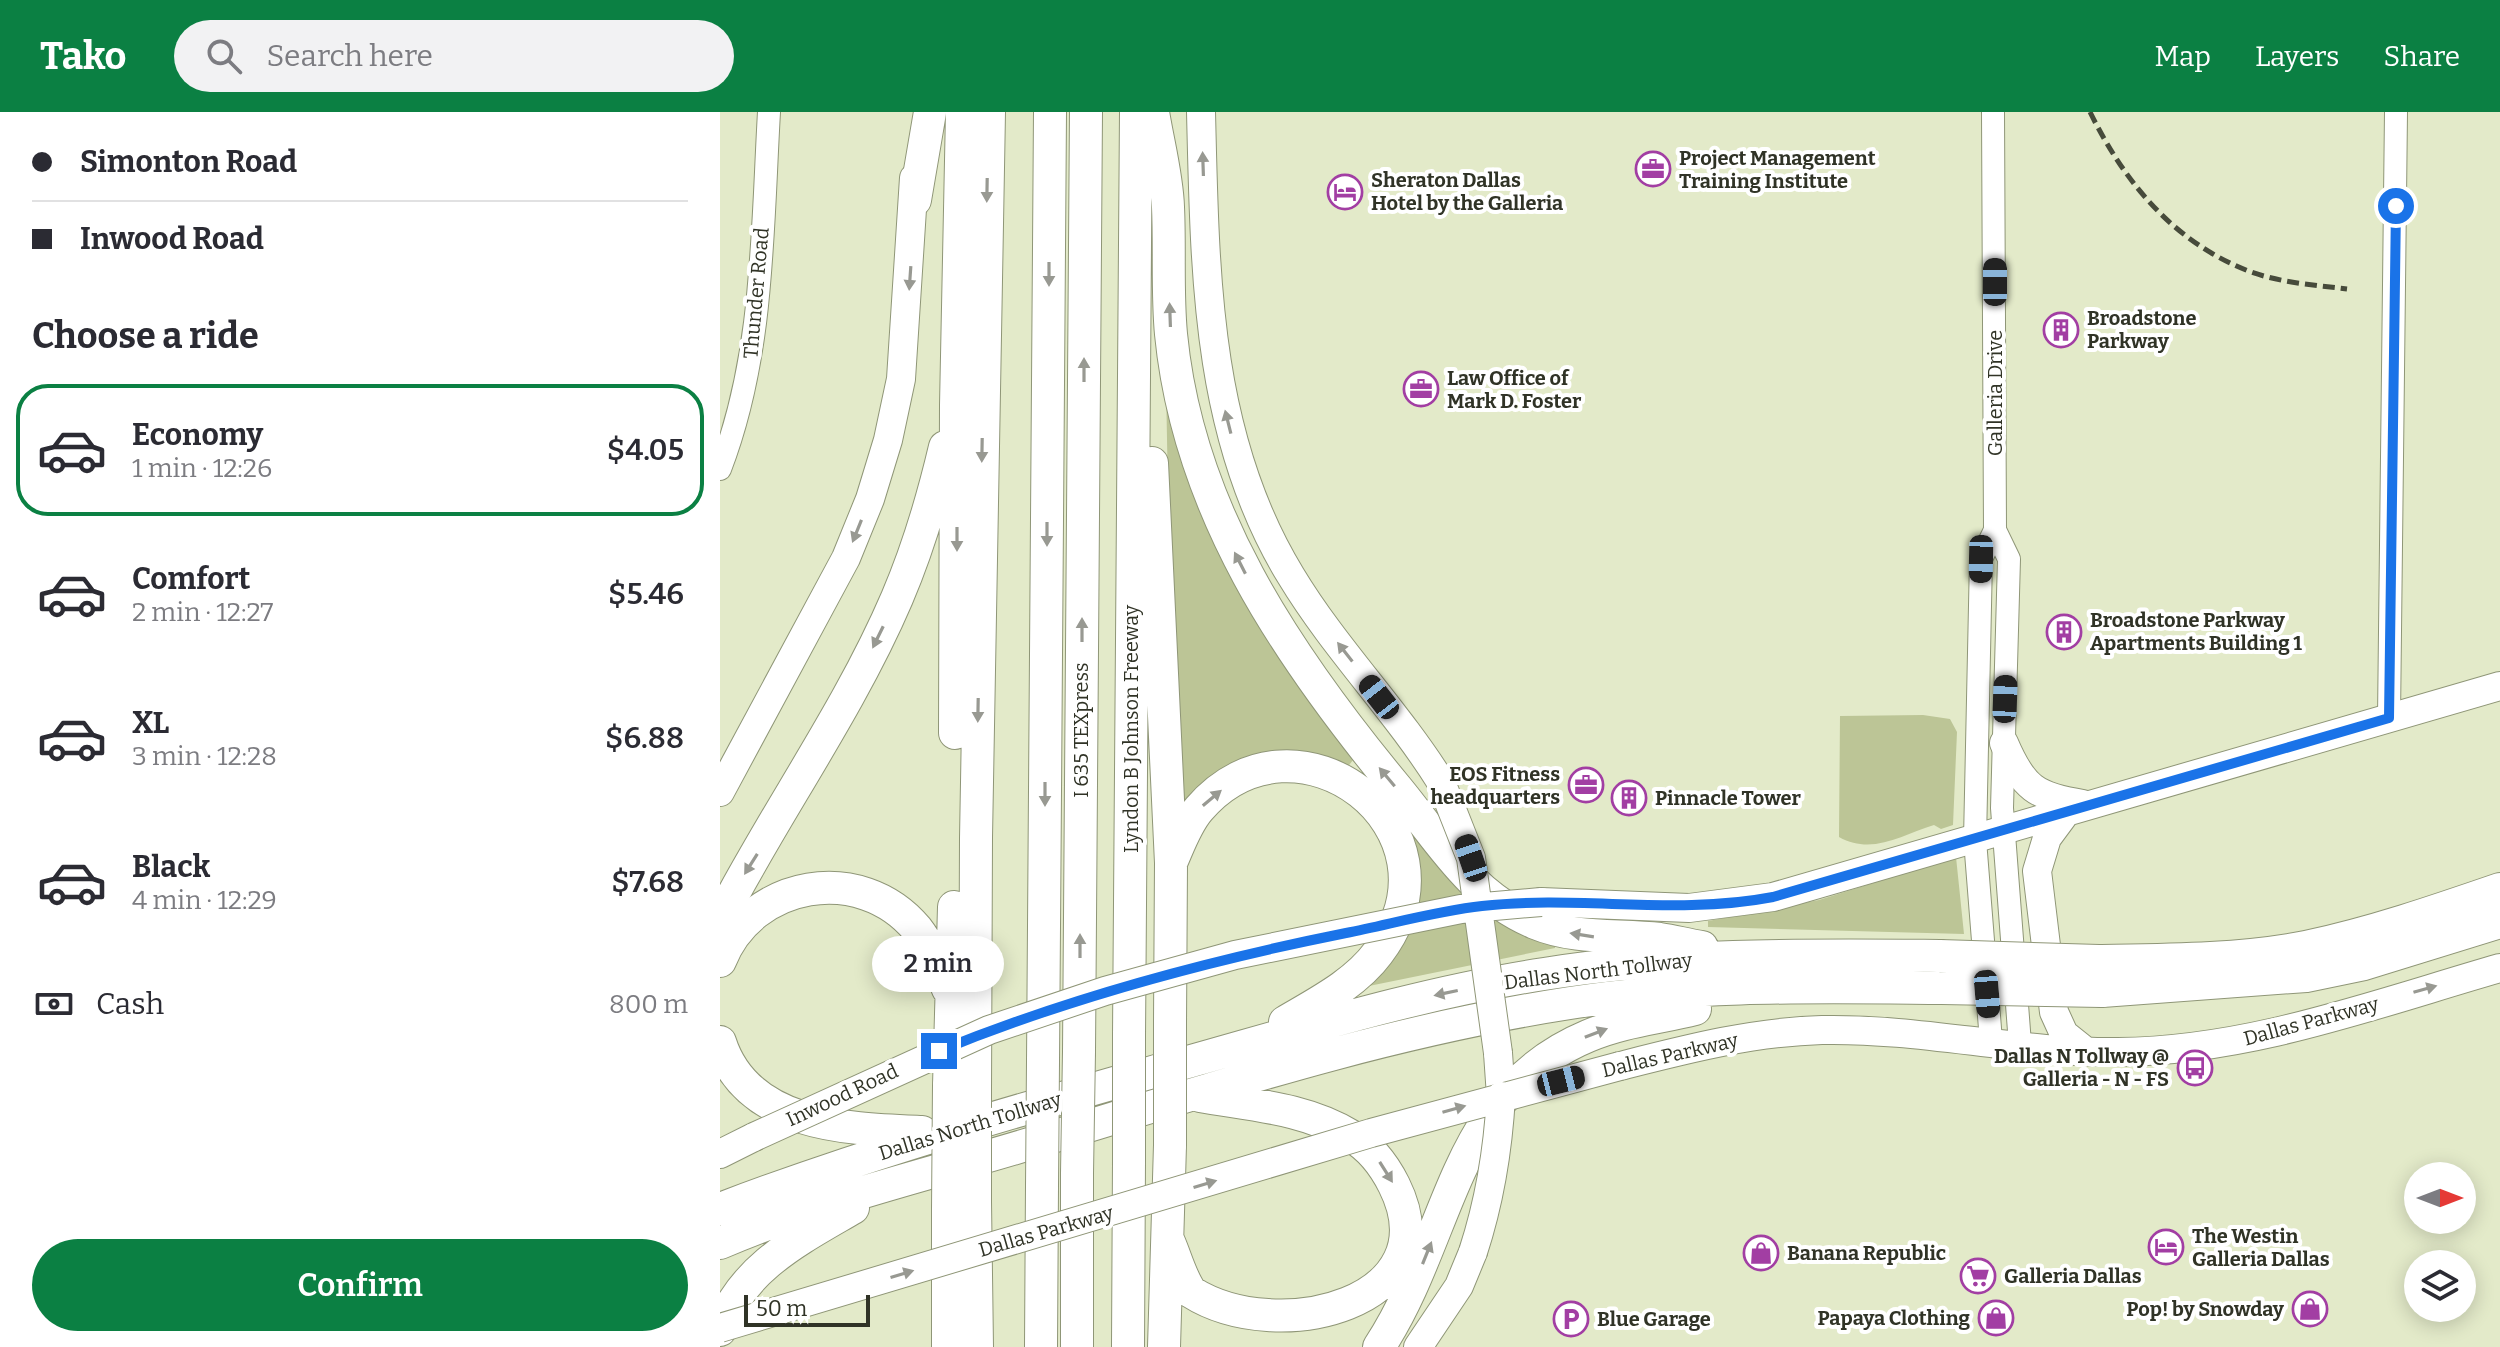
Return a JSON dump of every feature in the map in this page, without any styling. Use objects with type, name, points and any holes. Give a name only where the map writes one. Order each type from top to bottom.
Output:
[{"type":"highway","points":[[915,200],[930,112]]},
{"type":"highway","points":[[962,112],[956,405],[954,941],[949,992],[962,1088]]},
{"type":"highway","points":[[948,1347],[962,1206],[962,1088],[976,793],[989,112]]},
{"type":"highway","name":"I 635 TEXpress","points":[[1041,1347],[1050,112]]},
{"type":"highway","name":"I 635 TEXpress","points":[[1077,1347],[1086,112]]},
{"type":"highway","name":"Lyndon B Johnson Freeway","points":[[1128,1347],[1136,112]]},
{"type":"highway","points":[[1153,112],[1168,204],[1171,333],[1188,434],[1223,530],[1275,624],[1367,753],[1461,872],[1492,900],[1537,924],[1579,935],[1660,939],[1745,956]]},
{"type":"highway","points":[[1134,392],[1154,470],[1166,714],[1166,826],[1171,863],[1169,1242],[1164,1347]]},
{"type":"highway","points":[[720,919],[871,652],[896,600],[919,542],[956,405]]},
{"type":"highway","points":[[1171,863],[1187,827],[1210,798],[1242,778],[1277,767],[1315,770],[1352,784],[1376,806],[1396,837],[1403,855],[1405,894],[1390,936],[1376,956],[1333,993],[1248,1045]]},
{"type":"highway","points":[[720,961],[740,926],[775,898],[819,887],[843,888],[882,902],[916,928],[929,947],[949,992]]},
{"type":"highway","name":"Dallas North Tollway","points":[[2100,976],[2184,959],[2304,947],[2423,916],[2500,889]]},
{"type":"highway","name":"Dallas North Tollway","points":[[720,1209],[942,1132],[1370,1009],[1544,974],[1745,956],[1941,972],[2306,976],[2364,964],[2500,922]]},
{"type":"highway","name":"Dallas North Tollway","points":[[720,1243],[821,1204],[886,1188],[1378,1040],[1573,1002],[1941,972]]},
{"type":"highway","points":[[1379,1347],[1406,1303],[1480,1127],[1517,1081],[1565,1047],[1607,1029],[1785,987]]},
{"type":"highway","points":[[720,1042],[735,1071],[751,1089],[773,1105],[802,1118],[857,1129],[942,1132]]},
{"type":"highway","points":[[1190,1095],[1313,1117],[1333,1126],[1375,1155],[1399,1195],[1405,1219],[1404,1243],[1389,1288],[1356,1325],[1336,1337],[1309,1345]]},
{"type":"highway","points":[[720,1329],[739,1291],[768,1262],[886,1188]]},
{"type":"highway","points":[[962,1206],[977,1347]]},
{"type":"highway","points":[[1169,1242],[1189,1289],[1209,1314],[1232,1333],[1271,1345]]},
{"type":"main road","points":[[720,792],[846,558],[870,499],[888,440],[901,379],[915,200],[914,112]]},
{"type":"main road","points":[[1201,112],[1209,320],[1219,387],[1244,475],[1267,532],[1313,611],[1422,751],[1441,782],[1471,858],[1480,906],[1501,1096],[1495,1165],[1473,1252],[1459,1286],[1418,1347]]},
{"type":"main road","name":"Inwood Road","points":[[720,1154],[913,1062],[989,1030],[1079,1000],[1235,955],[1480,906],[1551,902],[1708,907],[1773,897],[2500,686]]},
{"type":"main road","points":[[2004,743],[2027,787],[2078,808],[2047,838],[2037,871],[2054,1012],[2064,1034],[2084,1050]]},
{"type":"main road","name":"Dallas Parkway","points":[[720,1329],[1501,1096],[1704,1044],[1779,1033],[1884,1032],[2084,1050],[2173,1050],[2283,1031],[2500,968]]},
{"type":"street","name":"Thunder Road","points":[[720,469],[747,387],[755,335],[769,112]]},
{"type":"street","name":"Galleria Drive","points":[[1993,112],[1995,530],[2009,559],[2003,831],[2020,1044]]},
{"type":"street","points":[[2389,718],[2396,112]]},
{"type":"street","name":"Galleria Drive","points":[[1991,1041],[1975,840],[1981,559],[1995,530]]},
{"type":"green space","points":[[1166,384],[1357,755],[1346,769],[1318,756],[1272,753],[1174,821]]},
{"type":"green space","points":[[1923,715],[1950,719],[1957,732],[1953,825],[1941,829],[1934,825],[1876,844],[1852,842],[1839,837],[1840,716]]},
{"type":"green space","points":[[1413,827],[1555,940],[1555,948],[1364,987],[1406,834]]},
{"type":"green space","points":[[1956,857],[1964,934],[1708,927],[1708,921],[1819,900]]},
{"type":"railway","points":[[2090,112],[2136,186],[2155,208],[2198,245],[2223,260],[2263,276],[2347,289]]},
{"type":"place","name":"Project Management Training Institute","points":[[1653,169]]},
{"type":"place","name":"Sheraton Dallas Hotel by the Galleria","points":[[1345,192]]},
{"type":"place","name":"Broadstone Parkway","points":[[2061,330]]},
{"type":"place","name":"Law Office of Mark D. Foster","points":[[1421,389]]},
{"type":"place","name":"Broadstone Parkway Apartments Building 1","points":[[2064,632]]},
{"type":"place","name":"EOS Fitness headquarters","points":[[1586,785]]},
{"type":"place","name":"Pinnacle Tower","points":[[1629,798]]},
{"type":"place","name":"Dallas N Tollway @ Galleria - N - FS","points":[[2195,1068]]},
{"type":"place","name":"The Westin Galleria Dallas","points":[[2166,1247]]},
{"type":"place","name":"Banana Republic","points":[[1761,1253]]},
{"type":"place","name":"Galleria Dallas","points":[[1978,1276]]},
{"type":"place","name":"Pop! by Snowday","points":[[2310,1309]]},
{"type":"place","name":"Papaya Clothing","points":[[1996,1318]]},
{"type":"place","name":"Blue Garage","points":[[1571,1319]]},
{"type":"route","points":[[939,1051],[1027,1016],[1185,967],[1461,909],[1551,902],[1689,908],[1773,897],[2389,718],[2396,206]]}]
